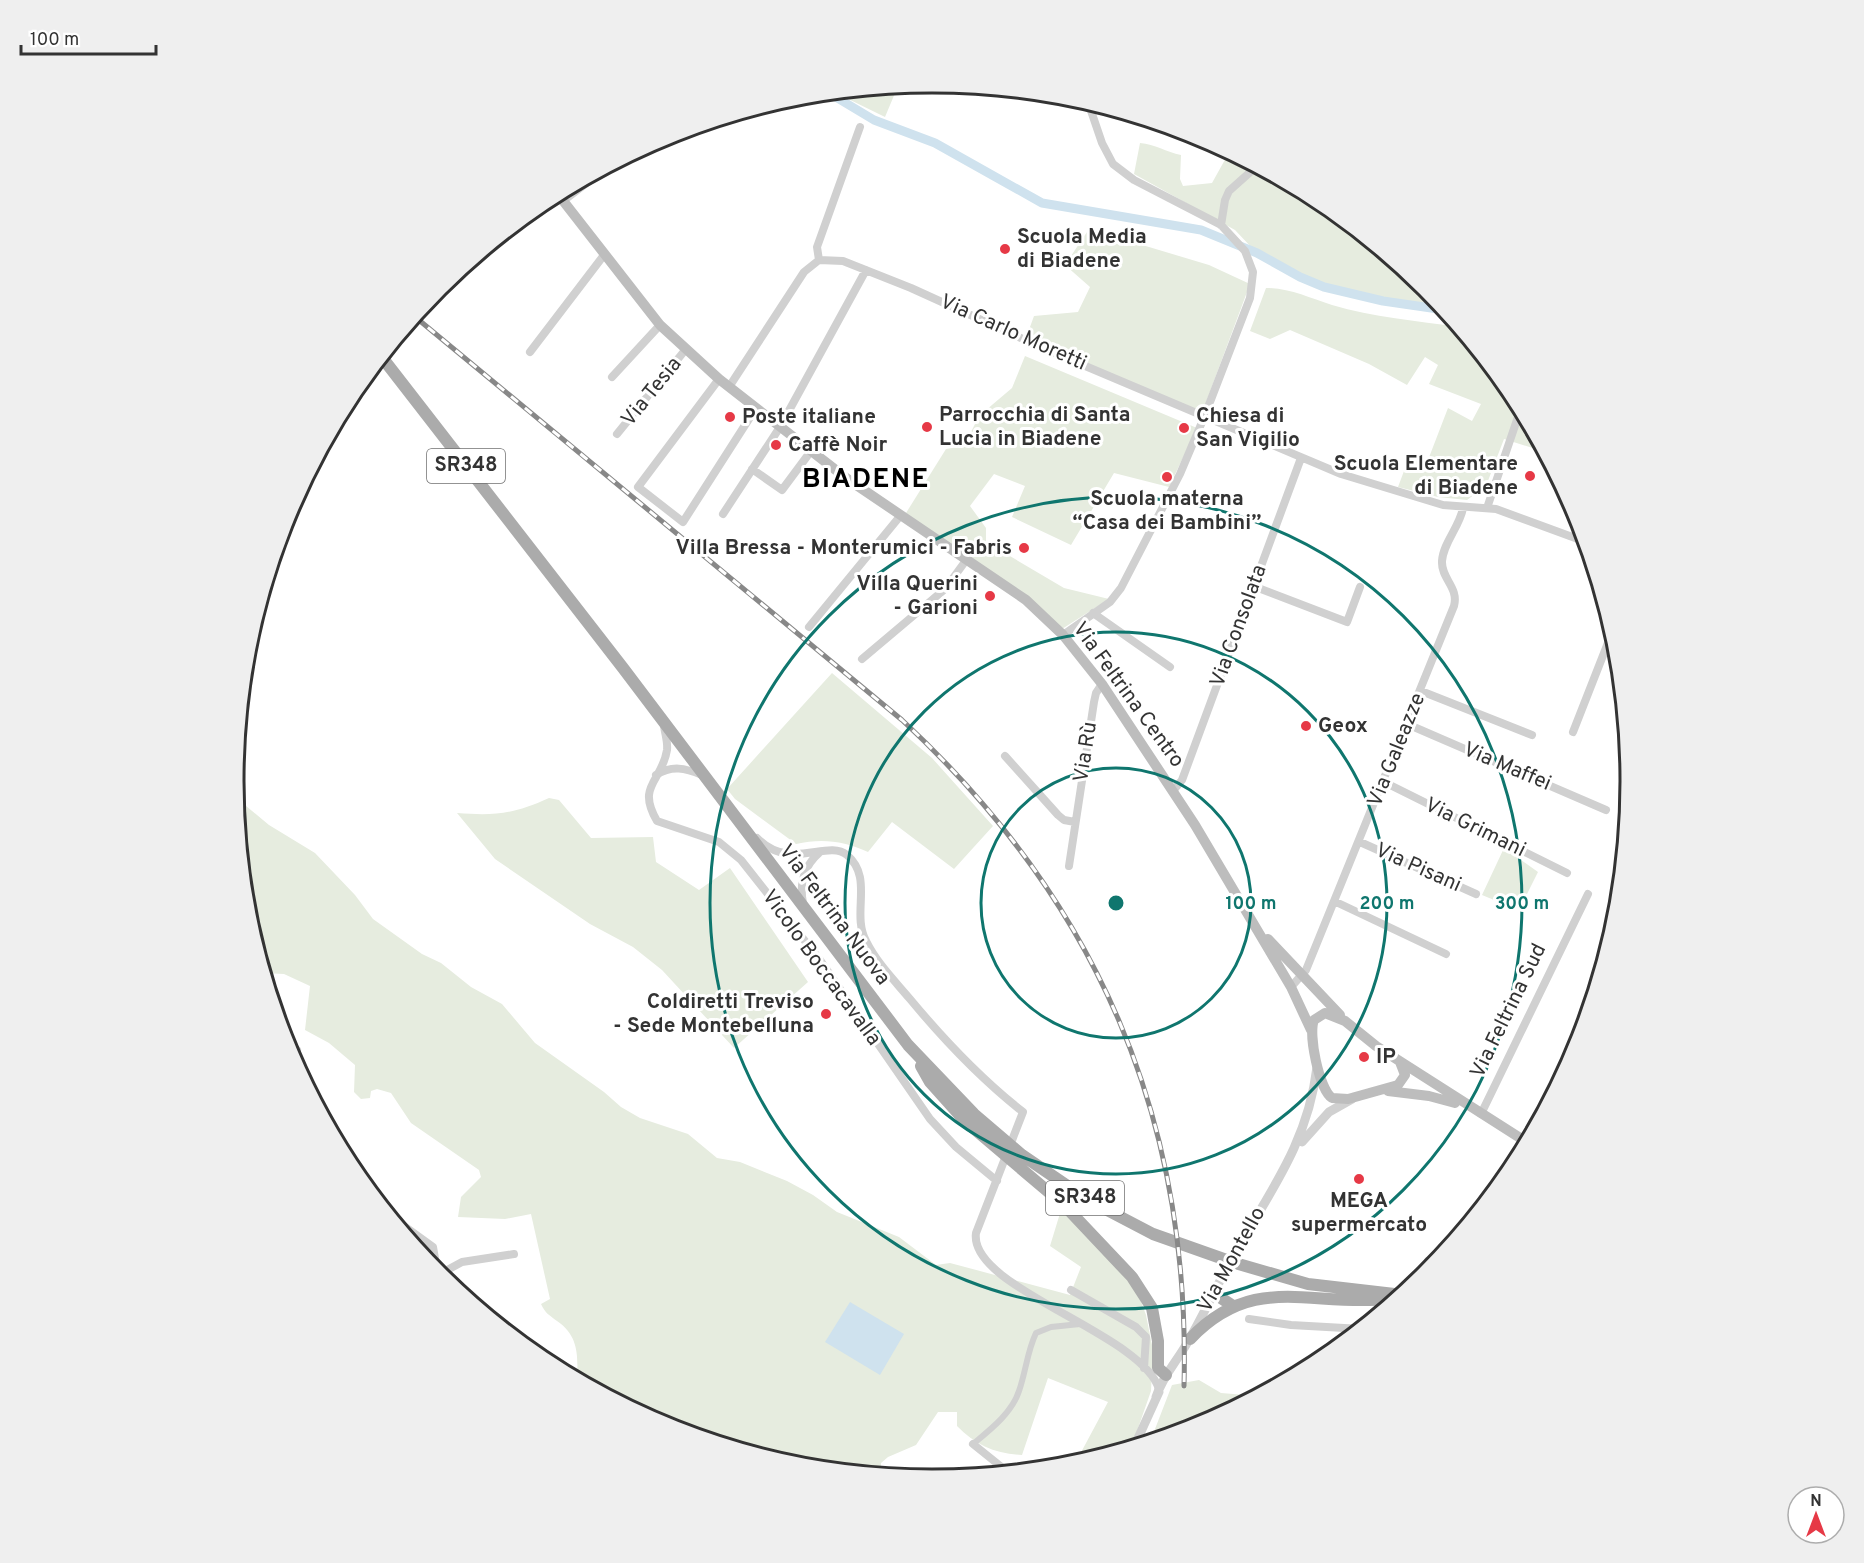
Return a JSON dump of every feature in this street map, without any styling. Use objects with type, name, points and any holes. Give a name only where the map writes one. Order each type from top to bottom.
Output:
[{"type":"main road","name":"Via Feltrina Centro","points":[[563,201],[660,325],[719,379],[811,451],[1026,600],[1063,635],[1102,684],[1173,791],[1291,987]]},
{"type":"main road","name":"Via Feltrina Nuova","points":[[386,362],[662,719],[908,1045],[1021,1160],[1088,1200],[1153,1234],[1308,1284],[1391,1295]]},
{"type":"main road","name":"Via Feltrina Centro","points":[[1250,918],[1302,976]]},
{"type":"main road","points":[[1302,976],[1345,1021]]},
{"type":"main road","points":[[1291,987],[1311,1030],[1321,1084],[1328,1095],[1336,1099],[1356,1097],[1395,1087],[1403,1080],[1404,1071],[1400,1062]]},
{"type":"main road","points":[[1311,1030],[1314,1020],[1320,1014],[1329,1013],[1345,1021]]},
{"type":"main road","name":"Via Feltrina Sud","points":[[1345,1021],[1365,1039],[1520,1138]]},
{"type":"main road","points":[[908,1045],[930,1082],[988,1142],[1021,1160],[1132,1277],[1152,1308],[1158,1341],[1158,1368],[1164,1374]]},
{"type":"main road","name":"Via Feltrina Sud","points":[[1381,1090],[1438,1097],[1478,1112]]},
{"type":"main road","points":[[1214,1289],[1218,1296],[1240,1303]]},
{"type":"main road","points":[[1188,1341],[1201,1327],[1240,1303],[1265,1296],[1372,1300],[1387,1298]]},
{"type":"street","points":[[1063,635],[1110,602],[1121,588],[1180,474],[1205,415],[1248,304],[1253,272],[1245,251],[1221,225],[1134,180],[1113,164],[1102,143],[1091,112]]},
{"type":"street","points":[[729,387],[804,272],[819,260],[817,247],[860,127]]},
{"type":"street","points":[[1221,225],[1225,200],[1229,191],[1251,171]]},
{"type":"street","points":[[530,352],[604,255]]},
{"type":"street","name":"Via Carlo Moretti","points":[[819,260],[843,261],[866,270],[1341,474],[1463,508],[1487,508],[1576,539]]},
{"type":"street","points":[[723,514],[780,427],[866,270]]},
{"type":"street","name":"Via Tesia","points":[[612,377],[660,325]]},
{"type":"street","name":"Via Tesia","points":[[617,434],[686,349]]},
{"type":"street","points":[[719,379],[638,487],[683,522],[756,408]]},
{"type":"street","points":[[1487,508],[1517,420]]},
{"type":"street","points":[[752,469],[782,490],[811,451]]},
{"type":"street","name":"Via Consolata","points":[[1173,791],[1182,780],[1301,458]]},
{"type":"street","name":"Via Galeazze","points":[[1291,987],[1302,976],[1336,902],[1455,603],[1454,589],[1444,572],[1442,562],[1463,508]]},
{"type":"street","points":[[809,627],[901,515]]},
{"type":"street","points":[[862,659],[945,589],[967,559]]},
{"type":"street","points":[[1253,586],[1347,622],[1360,587]]},
{"type":"street","points":[[1093,613],[1170,667]]},
{"type":"street","points":[[1573,732],[1607,646]]},
{"type":"street","name":"Via Rù","points":[[1069,866],[1094,702],[1102,684]]},
{"type":"street","points":[[1420,691],[1532,735]]},
{"type":"street","name":"Vicolo Boccacavalla","points":[[662,719],[667,751],[648,794],[648,802],[657,821],[719,842],[741,860],[820,960],[869,1029],[888,1062],[930,1119],[956,1147],[997,1181]]},
{"type":"street","name":"Via Maffei","points":[[1407,724],[1606,810]]},
{"type":"street","name":"Via Rù","points":[[1005,756],[1058,815],[1064,820],[1075,822]]},
{"type":"street","points":[[655,776],[666,769],[684,768],[706,777]]},
{"type":"street","name":"Via Grimani","points":[[1384,782],[1567,873]]},
{"type":"street","points":[[734,814],[761,842],[783,853],[796,856],[835,849],[846,854],[860,872],[861,932],[884,969],[974,1069],[1023,1112],[976,1233],[978,1250],[984,1259],[1001,1273],[1119,1348],[1144,1368],[1164,1374],[1157,1393]]},
{"type":"street","name":"Via Pisani","points":[[1360,842],[1476,894]]},
{"type":"street","points":[[803,906],[802,880],[809,863],[821,851]]},
{"type":"street","name":"Via Feltrina Sud","points":[[1478,1112],[1588,894]]},
{"type":"street","points":[[1336,902],[1446,954]]},
{"type":"street","name":"Via Montello","points":[[1138,1438],[1164,1374],[1188,1341],[1214,1289],[1293,1154],[1309,1116],[1317,1062]]},
{"type":"street","name":"Via Montello","points":[[1293,1154],[1329,1112],[1356,1097]]},
{"type":"street","points":[[410,1231],[433,1247],[435,1257]]},
{"type":"street","points":[[447,1270],[462,1262],[514,1254]]},
{"type":"street","points":[[1071,1290],[1136,1327],[1146,1337],[1144,1368]]},
{"type":"street","points":[[1249,1319],[1323,1328],[1350,1329]]},
{"type":"street","points":[[1001,1466],[973,1444],[997,1424],[1019,1393],[1028,1349],[1036,1333],[1051,1327],[1080,1324]]},
{"type":"shaded area","points":[[895,94],[885,117],[847,98]]},
{"type":"shaded area","points":[[1140,143],[1181,155],[1180,179],[1183,186],[1212,183],[1225,159],[1276,185],[1351,235],[1386,264],[1432,309],[1335,292],[1297,278],[1287,267],[1252,248],[1235,230],[1134,174]]},
{"type":"shaded area","points":[[1089,229],[1209,265],[1250,284],[1202,413],[1026,338],[1034,316],[1078,312],[1090,287],[1065,265]]},
{"type":"shaded area","points":[[1266,288],[1291,292],[1363,313],[1448,325],[1478,362],[1504,399],[1534,449],[1504,439],[1486,486],[1467,500],[1438,497],[1398,487],[1410,455],[1428,460],[1448,408],[1472,421],[1481,404],[1429,384],[1438,365],[1425,357],[1407,385],[1369,364],[1290,330],[1270,339],[1250,331]]},
{"type":"shaded area","points":[[1025,356],[1197,428],[1169,487],[1114,473],[1071,545],[1012,517],[1025,486],[994,474],[970,506],[986,528],[986,542],[1064,588],[1109,599],[1062,629],[906,513],[946,449],[964,446],[979,416],[1012,388]]},
{"type":"shaded area","points":[[832,673],[932,758],[993,826],[954,869],[892,822],[868,852],[833,842],[815,841],[796,844],[735,799],[727,789]]},
{"type":"shaded area","points":[[549,798],[559,800],[591,838],[653,837],[656,862],[699,890],[730,868],[808,982],[734,1048],[662,970],[633,947],[590,924],[495,859],[457,813],[504,813],[525,808]]},
{"type":"shaded area","points":[[245,805],[269,825],[315,853],[355,895],[373,919],[422,954],[441,963],[471,987],[502,1004],[535,1043],[604,1092],[621,1107],[640,1118],[688,1134],[717,1158],[740,1162],[787,1181],[813,1195],[837,1212],[899,1237],[936,1265],[950,1263],[1070,1295],[1081,1267],[1050,1246],[1061,1210],[1077,1219],[1138,1293],[1146,1315],[1153,1350],[1151,1391],[1134,1439],[1080,1454],[1108,1402],[1048,1378],[1022,1455],[1003,1453],[979,1443],[957,1426],[957,1412],[938,1412],[916,1445],[888,1457],[881,1463],[881,1468],[842,1464],[754,1447],[711,1433],[669,1418],[588,1378],[577,1371],[576,1347],[570,1333],[547,1314],[541,1304],[550,1299],[531,1214],[505,1219],[458,1217],[461,1197],[481,1177],[479,1170],[411,1123],[391,1093],[377,1089],[371,1091],[370,1098],[361,1099],[354,1092],[355,1065],[329,1043],[305,1030],[310,986],[284,974],[271,973],[267,960],[249,871]]},
{"type":"shaded area","points":[[1504,848],[1538,872],[1522,904],[1498,893],[1494,900],[1482,895]]},
{"type":"shaded area","points":[[1199,1380],[1221,1393],[1245,1395],[1195,1418],[1154,1433],[1172,1385]]},
{"type":"water","points":[[850,1302],[904,1334],[880,1375],[825,1342]]},
{"type":"waterway","points":[[840,99],[874,120],[935,143],[1042,203],[1201,230],[1257,253],[1300,277],[1324,287],[1383,301],[1431,308]]},
{"type":"railway","points":[[420,321],[902,720],[971,790],[1030,863],[1079,940],[1119,1021],[1150,1106],[1170,1195],[1182,1288],[1184,1386]]},
{"type":"place","name":"Scuola Media di Biadene","points":[[1005,249]]},
{"type":"place","name":"Poste italiane","points":[[730,417]]},
{"type":"place","name":"Parrocchia di Santa Lucia in Biadene","points":[[927,427]]},
{"type":"place","name":"Chiesa di San Vigilio","points":[[1184,428]]},
{"type":"place","name":"Caffè Noir","points":[[776,445]]},
{"type":"place","name":"Scuola Elementare di Biadene","points":[[1530,476]]},
{"type":"place","name":"Scuola materna “Casa dei Bambini”","points":[[1167,477]]},
{"type":"place","name":"Villa Bressa - Monterumici - Fabris","points":[[1024,548]]},
{"type":"place","name":"Villa Querini - Garioni","points":[[990,596]]},
{"type":"place","name":"Geox","points":[[1306,726]]},
{"type":"place","name":"Coldiretti Treviso - Sede Montebelluna","points":[[826,1014]]},
{"type":"place","name":"IP","points":[[1364,1057]]},
{"type":"place","name":"MEGA supermercato","points":[[1359,1179]]},
{"type":"district","name":"BIADENE","points":[[866,480]]}]
